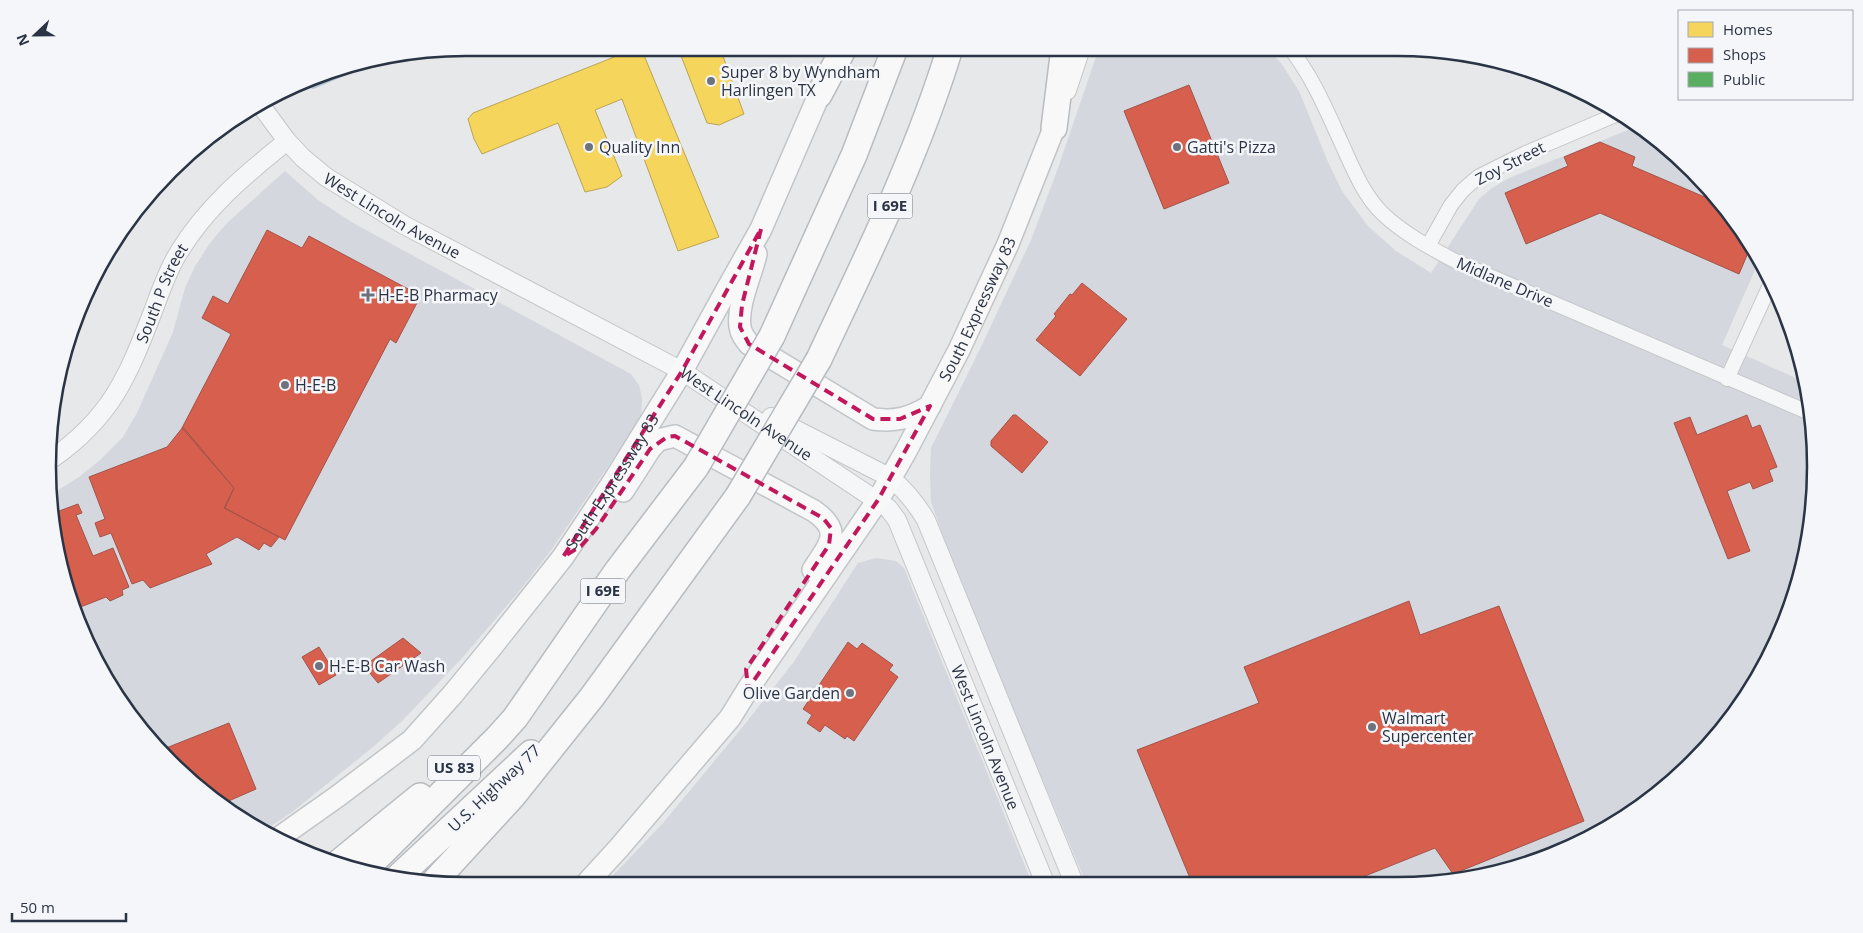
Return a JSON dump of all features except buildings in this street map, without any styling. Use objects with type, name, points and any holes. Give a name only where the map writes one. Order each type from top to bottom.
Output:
[{"type":"highway","points":[[819,95],[840,56]]},
{"type":"highway","name":"I 69E","points":[[515,718],[617,571],[696,467],[772,336],[854,155],[892,56]]},
{"type":"highway","name":"I 69E","points":[[592,697],[738,496],[818,359],[879,233],[918,138],[947,56]]},
{"type":"highway","points":[[1054,128],[1063,56]]},
{"type":"highway","points":[[440,876],[513,796],[592,697]]},
{"type":"highway","name":"U.S. Highway 77","points":[[404,872],[592,697]]},
{"type":"highway","name":"US 83","points":[[345,858],[515,718]]},
{"type":"highway","name":"U.S. Highway 77","points":[[370,865],[515,718]]},
{"type":"main road","name":"South Expressway 83","points":[[285,834],[412,740],[459,687],[563,557],[613,482],[682,371],[761,229],[835,56]]},
{"type":"main road","name":"South Expressway 83","points":[[593,877],[618,850],[724,725],[878,500],[891,478],[959,350],[1008,244],[1054,128],[1077,56]]},
{"type":"main road","points":[[761,229],[742,305],[740,327],[742,335],[749,344],[873,419],[889,421],[900,419],[916,414],[930,406]]},
{"type":"main road","points":[[563,557],[581,546],[596,529],[641,466],[650,449],[658,440],[667,437],[675,436],[823,518],[831,528],[829,544],[744,672],[748,689]]},
{"type":"street","name":"Midlane Drive","points":[[1296,56],[1308,71],[1351,165],[1366,193],[1382,213],[1428,246],[1457,262],[1803,410]]},
{"type":"street","name":"West Lincoln Avenue","points":[[264,110],[287,141],[303,158],[326,177],[404,225],[891,478],[904,489],[926,520],[1072,877]]},
{"type":"street","name":"Zoy Street","points":[[1428,246],[1451,205],[1463,190],[1478,177],[1526,153],[1611,117]]},
{"type":"street","name":"South P Street","points":[[56,456],[74,443],[107,408],[132,365],[168,273],[179,252],[207,212],[238,181],[287,141]]},
{"type":"street","points":[[1727,378],[1767,291]]},
{"type":"street","name":"West Lincoln Avenue","points":[[682,371],[878,500],[898,520],[1043,877]]},
{"type":"highlighted area","points":[[761,229],[742,305],[740,327],[749,344],[873,419],[900,419],[930,406],[878,500],[748,689],[746,669],[829,545],[831,528],[823,518],[675,436],[667,437],[650,449],[596,529],[581,546],[563,557],[682,371]]},
{"type":"shaded area","points":[[1096,56],[1274,56],[1299,91],[1342,191],[1368,226],[1396,251],[1431,273],[1479,199],[1492,188],[1509,178],[1630,129],[1687,176],[1722,217],[1756,268],[1722,345],[1797,379],[1806,440],[1807,466],[1806,493],[1799,547],[1793,573],[1776,623],[1752,672],[1738,694],[1687,757],[1646,792],[1602,822],[1553,846],[1503,863],[1477,869],[1423,876],[1396,877],[1083,877],[960,583],[931,502],[931,448],[1031,240]]},
{"type":"shaded area","points":[[285,171],[318,200],[353,223],[631,374],[639,385],[642,398],[641,415],[634,428],[552,549],[521,589],[463,657],[403,720],[373,747],[291,813],[270,826],[217,792],[176,757],[125,694],[99,648],[78,598],[64,547],[57,493],[57,491],[99,461],[123,437],[137,413],[173,332],[185,288],[194,268],[210,243],[226,224]]},
{"type":"shaded area","points":[[876,558],[896,561],[904,568],[1030,877],[612,877],[663,823],[793,663],[858,563]]},
{"type":"water","points":[[355,72],[313,89],[309,87]]},
{"type":"place","name":"Super 8 by Wyndham Harlingen TX","points":[[711,81]]},
{"type":"place","name":"Quality Inn","points":[[589,147]]},
{"type":"place","name":"Gatti's Pizza","points":[[1177,147]]},
{"type":"place","name":"H-E-B Pharmacy","points":[[368,295]]},
{"type":"place","name":"H-E-B","points":[[285,385]]},
{"type":"place","name":"H-E-B Car Wash","points":[[319,666]]},
{"type":"place","name":"Olive Garden","points":[[850,693]]},
{"type":"place","name":"Walmart Supercenter","points":[[1372,727]]}]
